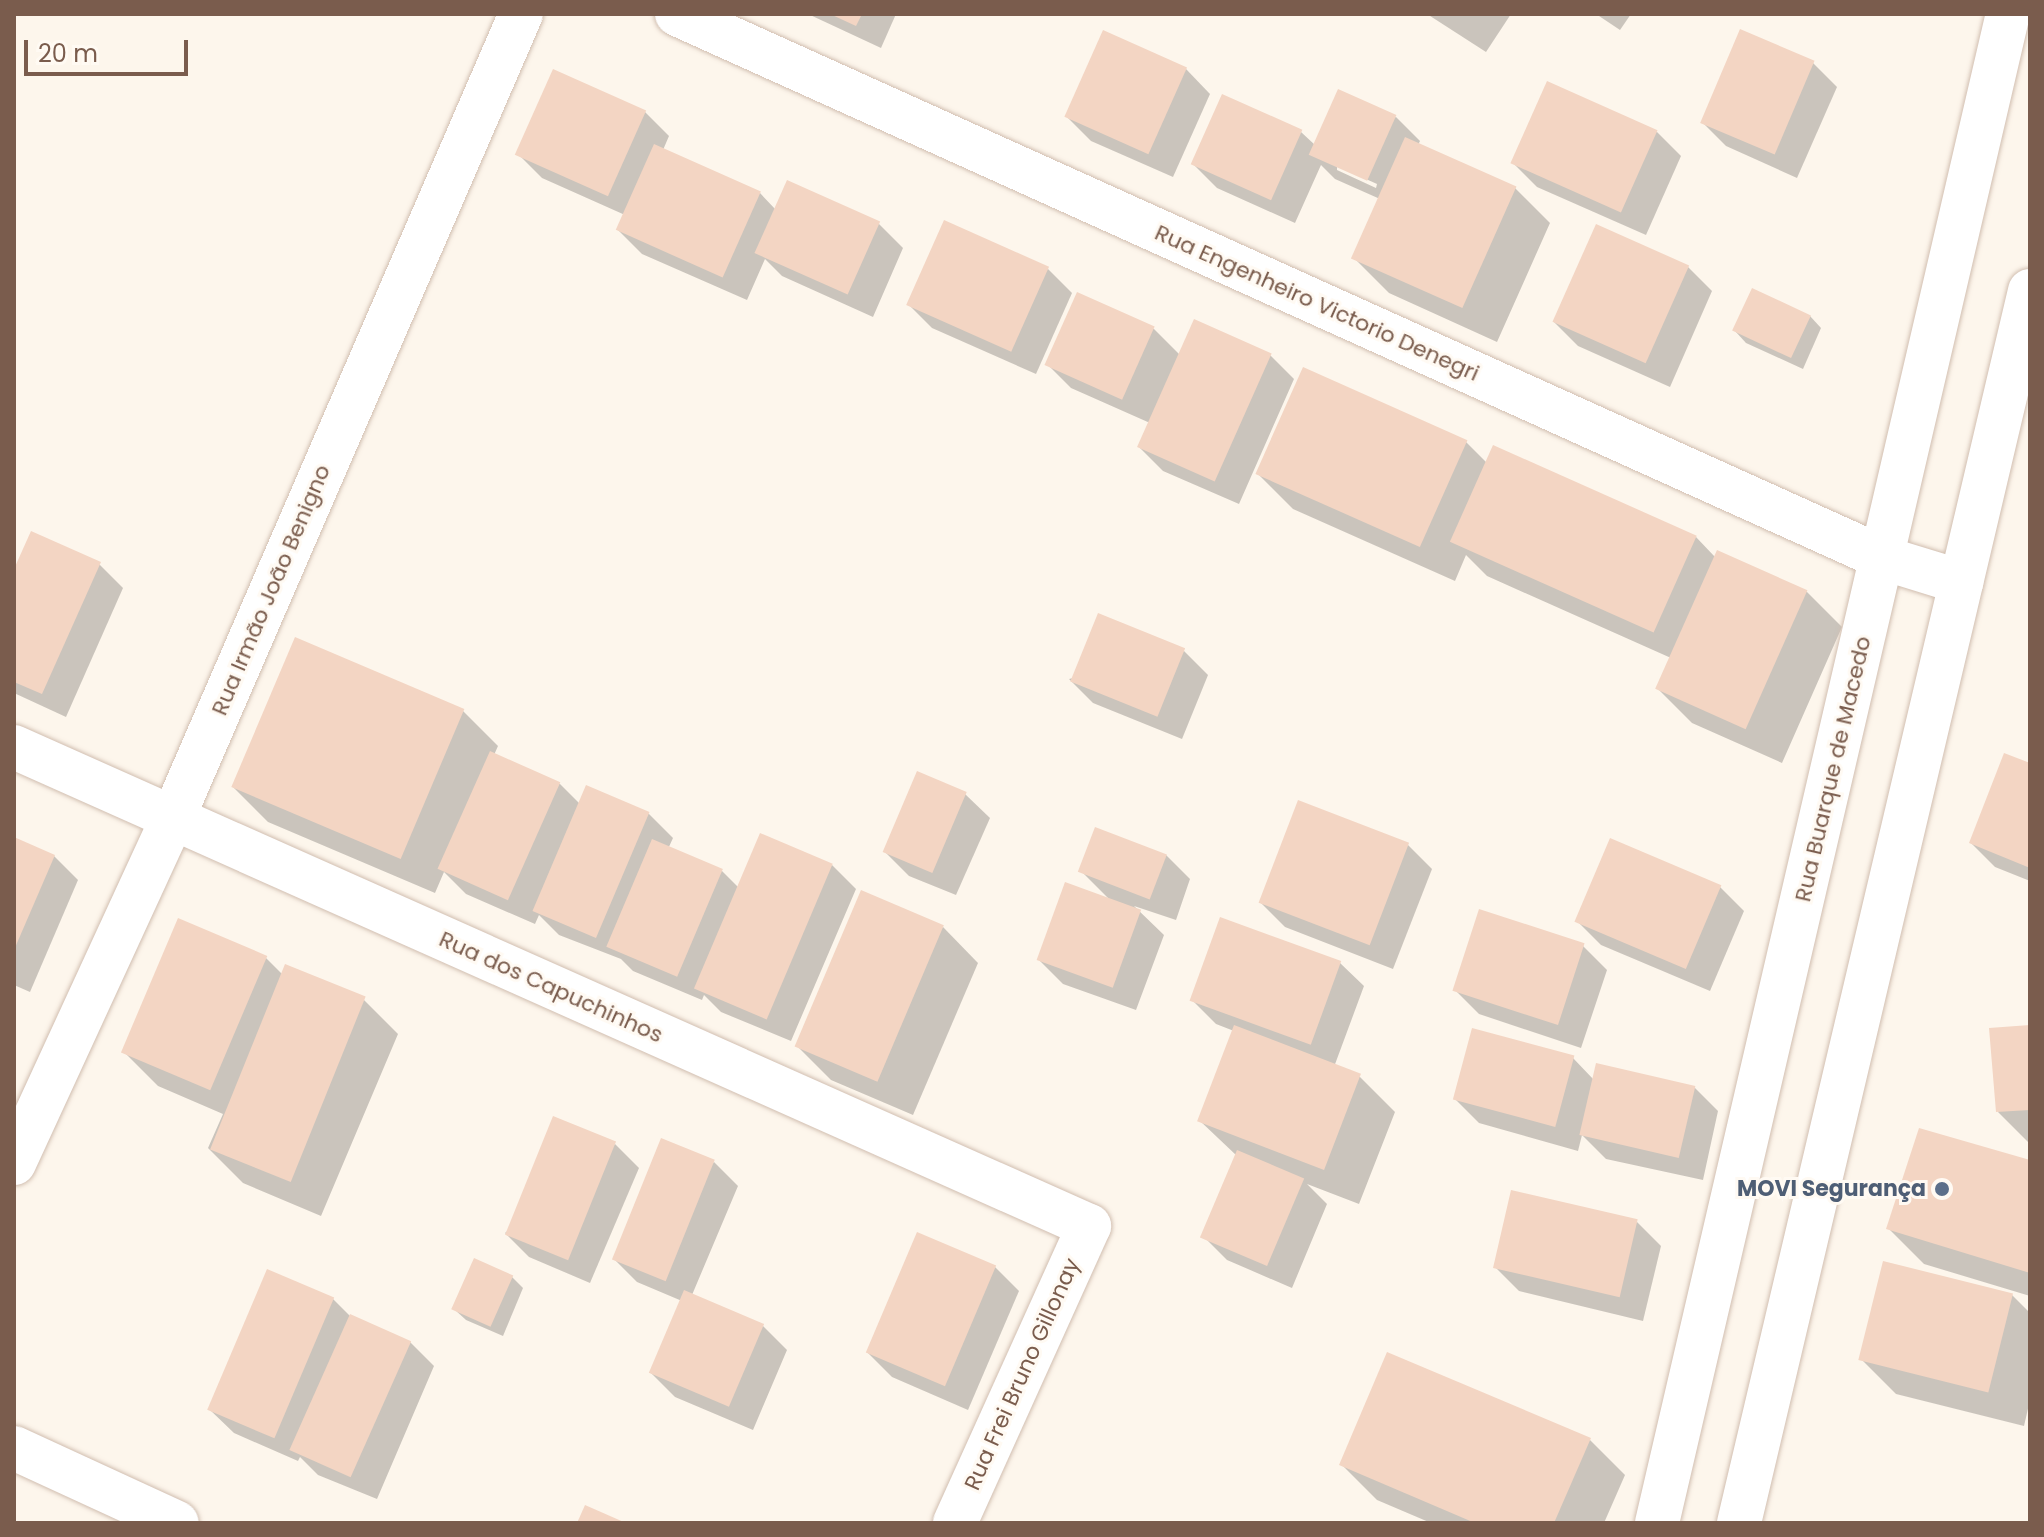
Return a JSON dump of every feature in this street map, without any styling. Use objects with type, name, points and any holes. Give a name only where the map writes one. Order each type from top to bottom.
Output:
[{"type":"street","name":"Rua Irmão João Benigno","points":[[14,1163],[172,820],[521,14]]},
{"type":"street","name":"Rua Engenheiro Victorio Denegri","points":[[677,14],[1883,558],[1961,582]]},
{"type":"street","name":"Rua Buarque de Macedo","points":[[1657,1523],[2008,14]]},
{"type":"street","points":[[1739,1523],[2030,291]]},
{"type":"street","name":"Rua dos Capuchinhos","points":[[14,747],[1089,1226]]},
{"type":"street","name":"Rua Frei Bruno Gillonay","points":[[955,1523],[1089,1226]]},
{"type":"street","points":[[14,1448],[174,1522]]},
{"type":"building","points":[[830,14],[862,14],[856,26]]},
{"type":"building","points":[[1740,29],[1815,61],[1775,155],[1700,123]]},
{"type":"building","points":[[1103,30],[1187,67],[1148,154],[1064,117]]},
{"type":"building","points":[[553,69],[646,110],[608,196],[515,155]]},
{"type":"building","points":[[1547,81],[1658,130],[1621,212],[1510,163]]},
{"type":"building","points":[[1338,89],[1396,115],[1367,181],[1309,155]]},
{"type":"building","points":[[1222,94],[1302,130],[1271,200],[1191,164]]},
{"type":"building","points":[[1405,137],[1516,187],[1462,308],[1351,259]]},
{"type":"building","points":[[654,144],[761,192],[723,277],[616,230]]},
{"type":"building","points":[[787,180],[880,221],[848,295],[754,253]]},
{"type":"building","points":[[944,220],[1049,267],[1011,352],[906,305]]},
{"type":"building","points":[[1596,224],[1689,265],[1646,363],[1552,322]]},
{"type":"building","points":[[1752,288],[1811,315],[1791,358],[1732,331]]},
{"type":"building","points":[[1077,292],[1155,327],[1122,400],[1044,365]]},
{"type":"building","points":[[1194,319],[1272,354],[1215,481],[1137,447]]},
{"type":"building","points":[[1303,367],[1467,440],[1420,547],[1255,474]]},
{"type":"building","points":[[1493,445],[1697,536],[1654,633],[1450,542]]},
{"type":"building","points":[[31,531],[101,562],[42,694],[14,682],[14,569]]},
{"type":"building","points":[[1717,550],[1807,590],[1746,729],[1655,689]]},
{"type":"building","points":[[1098,613],[1185,648],[1157,717],[1070,682]]},
{"type":"building","points":[[295,637],[464,709],[401,859],[231,787]]},
{"type":"building","points":[[490,751],[560,782],[508,900],[438,869]]},
{"type":"building","points":[[2004,753],[2030,763],[2030,868],[1969,843]]},
{"type":"building","points":[[917,771],[967,792],[932,873],[883,852]]},
{"type":"building","points":[[586,785],[650,812],[596,938],[532,911]]},
{"type":"building","points":[[1298,800],[1409,843],[1370,945],[1259,903]]},
{"type":"building","points":[[1095,827],[1167,855],[1150,899],[1078,872]]},
{"type":"building","points":[[760,833],[833,864],[767,1019],[694,989]]},
{"type":"building","points":[[14,837],[55,855],[14,950]]},
{"type":"building","points":[[1610,838],[1721,885],[1686,969],[1574,922]]},
{"type":"building","points":[[652,839],[723,869],[677,977],[606,947]]},
{"type":"building","points":[[1065,882],[1141,910],[1113,988],[1037,960]]},
{"type":"building","points":[[861,890],[944,925],[877,1082],[795,1046]]},
{"type":"building","points":[[1479,909],[1585,943],[1558,1025],[1452,991]]},
{"type":"building","points":[[1220,917],[1341,961],[1311,1045],[1190,1001]]},
{"type":"building","points":[[178,918],[267,956],[210,1090],[121,1052]]},
{"type":"building","points":[[285,964],[366,997],[291,1182],[210,1149]]},
{"type":"building","points":[[1234,1025],[1361,1074],[1324,1170],[1197,1121]]},
{"type":"building","points":[[2030,1025],[2030,1110],[1996,1112],[1989,1028]]},
{"type":"building","points":[[1472,1028],[1574,1055],[1555,1127],[1453,1099]]},
{"type":"building","points":[[1596,1063],[1695,1086],[1679,1158],[1579,1135]]},
{"type":"building","points":[[553,1116],[616,1141],[568,1260],[505,1235]]},
{"type":"building","points":[[1919,1128],[2030,1160],[2030,1273],[1886,1229]]},
{"type":"building","points":[[661,1138],[715,1160],[666,1281],[612,1259]]},
{"type":"building","points":[[1237,1150],[1304,1179],[1267,1266],[1200,1237]]},
{"type":"building","points":[[1511,1190],[1638,1219],[1620,1297],[1493,1268]]},
{"type":"building","points":[[917,1232],[996,1266],[945,1386],[866,1353]]},
{"type":"building","points":[[474,1258],[513,1275],[491,1327],[451,1309]]},
{"type":"building","points":[[1883,1261],[2013,1293],[1988,1392],[1858,1360]]},
{"type":"building","points":[[267,1269],[334,1298],[274,1438],[207,1410]]},
{"type":"building","points":[[684,1290],[764,1324],[729,1407],[649,1373]]},
{"type":"building","points":[[350,1314],[411,1341],[351,1477],[289,1450]]},
{"type":"building","points":[[1387,1352],[1591,1438],[1554,1523],[1475,1523],[1339,1465]]},
{"type":"building","points":[[585,1505],[626,1523],[577,1523]]},
{"type":"place","name":"MOVI Segurança","points":[[1942,1189]]}]
